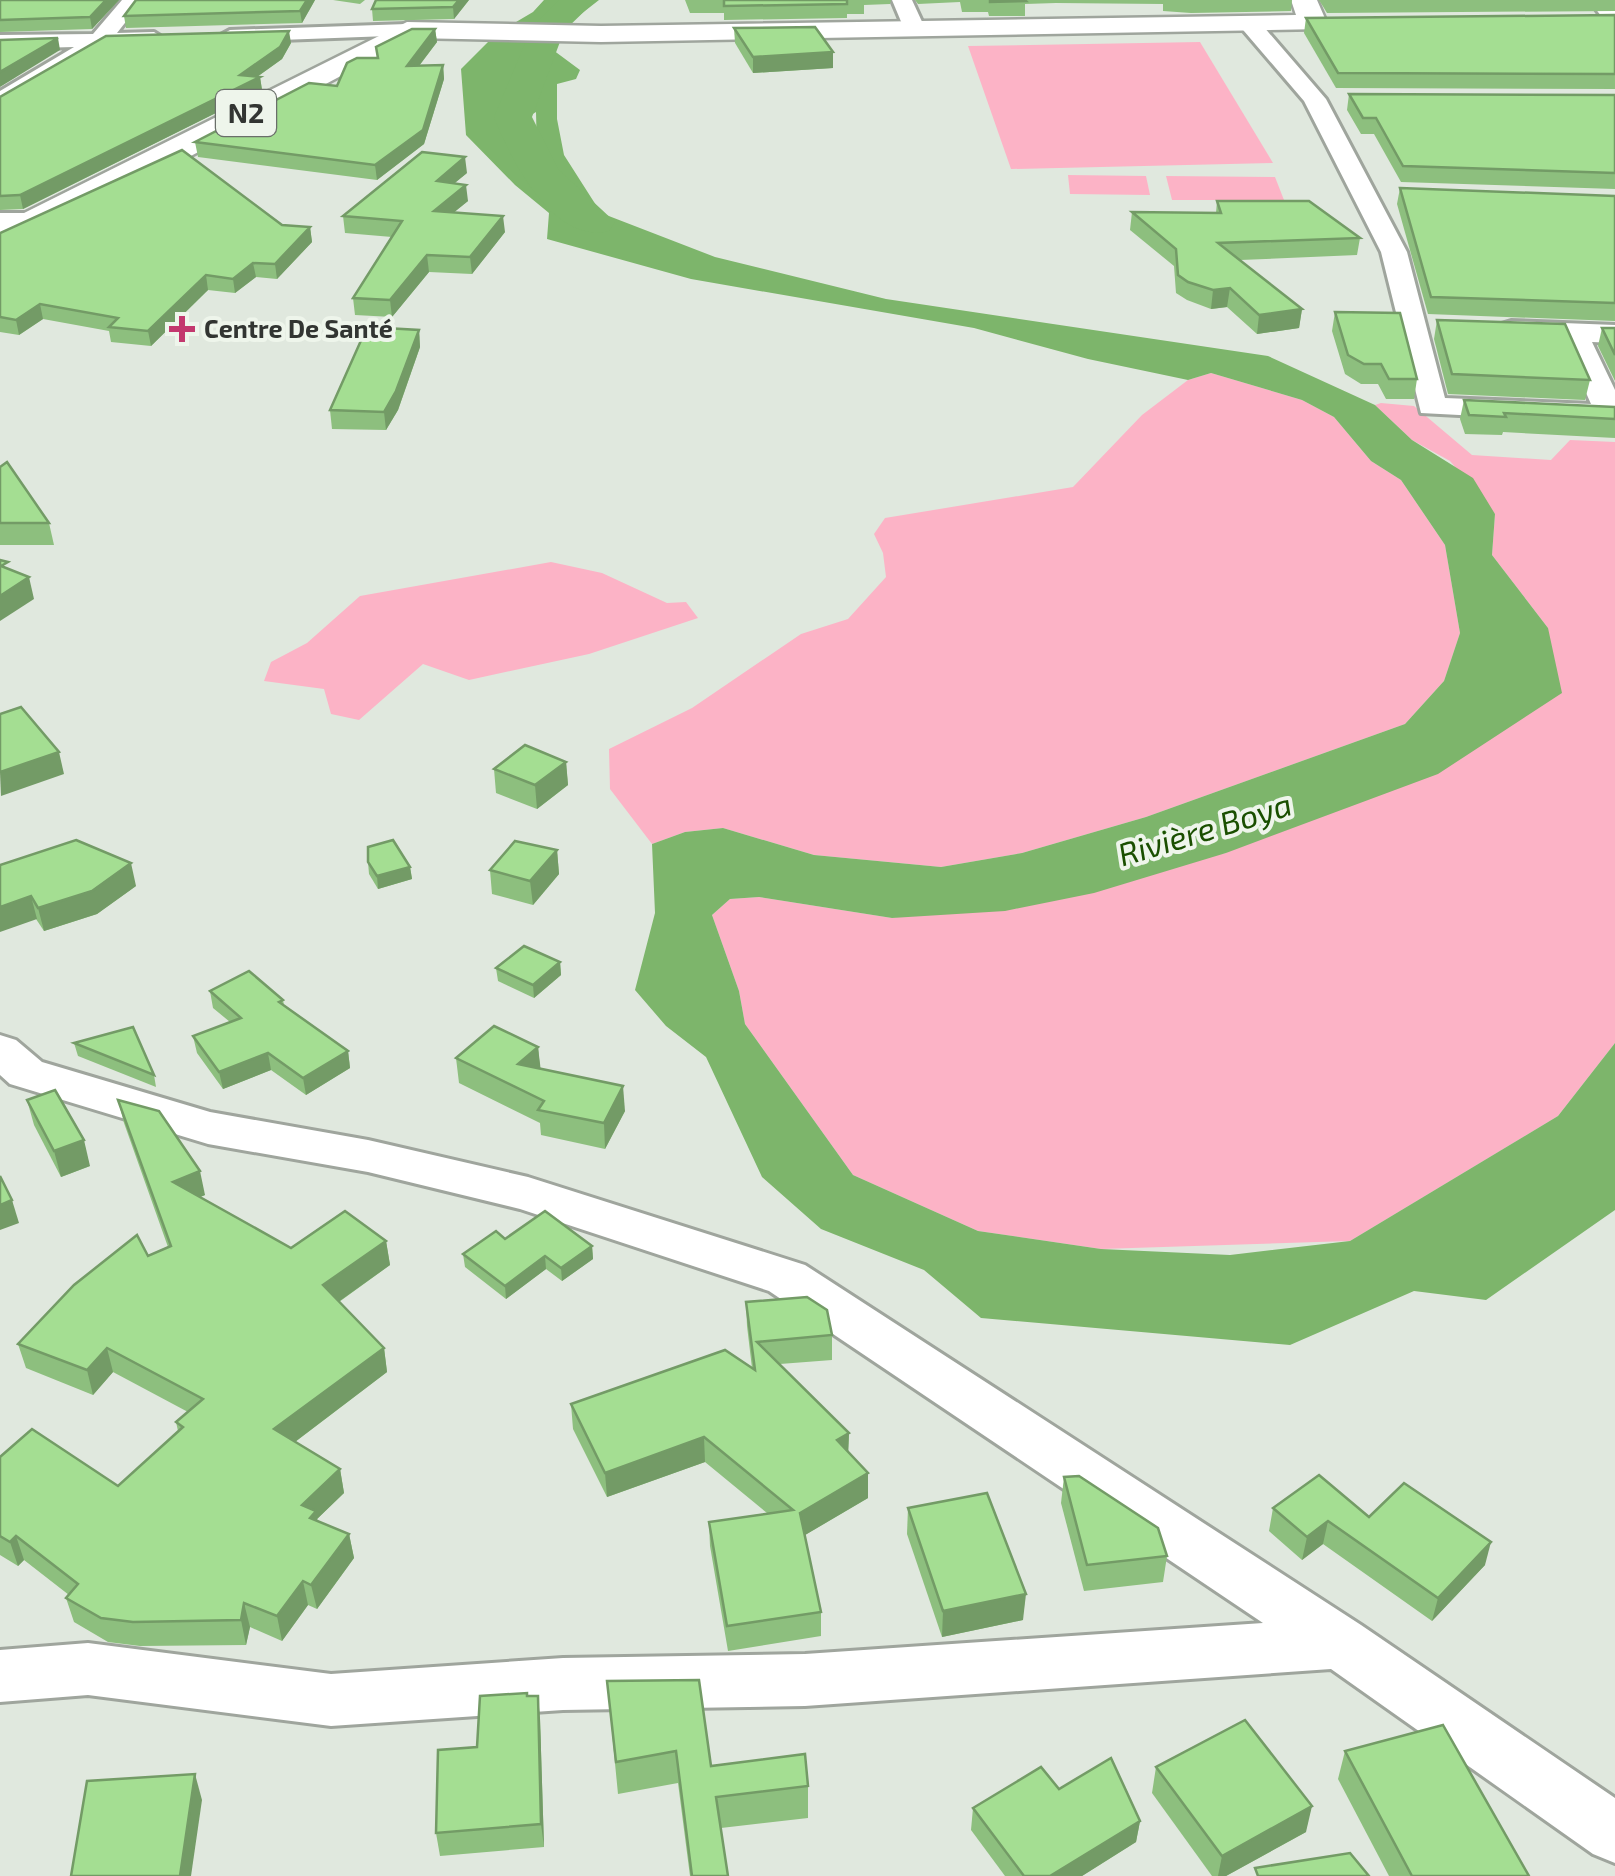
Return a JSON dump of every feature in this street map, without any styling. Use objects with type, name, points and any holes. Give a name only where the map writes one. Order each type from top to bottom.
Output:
[{"type":"highway","name":"N2","points":[[0,238],[132,175],[407,30],[602,34],[908,13],[1249,24],[1316,15]]},
{"type":"street","points":[[0,101],[98,42],[133,0]]},
{"type":"street","points":[[347,8],[374,32]]},
{"type":"street","points":[[1249,24],[1324,99],[1424,327],[1432,408],[1613,414],[1573,332]]},
{"type":"street","points":[[214,36],[407,30]]},
{"type":"street","points":[[0,42],[175,38]]},
{"type":"street","points":[[1362,192],[1396,193]]},
{"type":"street","points":[[0,221],[36,221]]},
{"type":"street","points":[[1488,329],[1615,334]]},
{"type":"street","points":[[0,1050],[26,1073],[208,1128],[368,1156],[528,1194],[787,1278],[1340,1643],[1615,1834]]},
{"type":"street","points":[[0,1676],[88,1669],[331,1700],[562,1684],[805,1680],[1340,1643]]},
{"type":"shaded area","points":[[1200,42],[1273,163],[1011,169],[968,46]]},
{"type":"shaded area","points":[[1068,175],[1146,176],[1150,195],[1070,194]]},
{"type":"shaded area","points":[[1166,176],[1275,177],[1284,200],[1172,200]]},
{"type":"shaded area","points":[[1211,373],[1302,400],[1334,417],[1371,461],[1401,480],[1445,545],[1460,633],[1444,681],[1405,724],[1146,817],[1022,853],[941,867],[814,855],[723,828],[685,832],[652,844],[610,789],[609,749],[692,708],[801,634],[848,619],[886,577],[883,553],[874,534],[885,518],[1073,487],[1142,415],[1188,380]]},
{"type":"shaded area","points":[[1375,405],[1414,406],[1472,455],[1551,460],[1570,440],[1615,442],[1615,1043],[1558,1116],[1350,1241],[1101,1249],[978,1231],[853,1175],[745,1024],[739,991],[712,915],[730,899],[759,897],[892,918],[1226,853],[1548,628],[1492,555],[1495,514],[1450,461],[1412,440]]},
{"type":"shaded area","points":[[551,562],[602,573],[667,603],[686,602],[698,618],[589,654],[469,680],[423,664],[359,720],[331,714],[324,689],[264,681],[271,662],[307,643],[360,596]]},
{"type":"water","points":[[544,0],[599,0],[549,39],[553,50],[580,70],[576,79],[557,84],[557,119],[564,155],[601,213],[715,257],[886,299],[1268,356],[1375,405],[1412,440],[1473,478],[1495,514],[1492,555],[1548,628],[1562,693],[1438,774],[1226,853],[1094,893],[1005,911],[892,918],[759,897],[730,899],[712,915],[739,991],[745,1024],[853,1175],[978,1231],[1101,1249],[1230,1255],[1350,1241],[1558,1116],[1615,1043],[1615,1210],[1486,1300],[1414,1291],[1290,1345],[981,1318],[924,1270],[821,1229],[762,1177],[706,1057],[666,1026],[635,990],[655,913],[652,844],[685,832],[723,828],[814,855],[941,867],[1022,853],[1146,817],[1405,724],[1444,681],[1460,633],[1445,545],[1401,480],[1371,461],[1334,417],[1302,400],[1211,373],[1188,380],[1088,359],[974,328],[691,279],[547,239],[549,213],[466,135],[461,69],[496,34],[533,12]],"holes":[[[536,112],[537,154],[528,157],[504,132]]]},
{"type":"building","points":[[0,0],[106,0],[90,17],[0,20]]},
{"type":"building","points":[[136,0],[307,0],[300,11],[124,16]]},
{"type":"building","points":[[376,0],[459,0],[453,7],[372,9]]},
{"type":"building","points":[[724,0],[847,0],[847,4],[724,6]]},
{"type":"building","points":[[1615,15],[1615,74],[1338,73],[1306,18]]},
{"type":"building","points":[[815,27],[833,52],[753,57],[734,28]]},
{"type":"building","points":[[412,29],[435,29],[407,66],[443,65],[423,130],[375,165],[195,142],[309,83],[337,86],[347,63],[357,58],[378,58],[376,47]]},
{"type":"building","points":[[289,31],[280,47],[240,75],[260,77],[20,195],[0,196],[0,97],[106,36]]},
{"type":"building","points":[[58,38],[0,72],[0,40]]},
{"type":"building","points":[[1349,94],[1615,95],[1615,173],[1403,166],[1376,118],[1363,118]]},
{"type":"building","points":[[182,150],[282,225],[310,227],[275,264],[253,263],[233,279],[206,275],[148,331],[109,327],[118,318],[40,304],[16,320],[0,317],[0,233]]},
{"type":"building","points":[[422,152],[465,157],[437,181],[466,185],[434,211],[503,216],[470,257],[427,255],[390,300],[353,298],[402,221],[343,216]]},
{"type":"building","points":[[1400,188],[1615,196],[1615,303],[1431,297]]},
{"type":"building","points":[[1217,201],[1309,201],[1360,238],[1218,243],[1302,309],[1259,315],[1230,288],[1213,290],[1178,275],[1176,249],[1132,212],[1221,213]]},
{"type":"building","points":[[1335,312],[1400,313],[1417,379],[1389,379],[1381,364],[1364,364],[1348,355]]},
{"type":"building","points":[[1437,320],[1565,324],[1590,380],[1452,374]]},
{"type":"building","points":[[367,327],[419,330],[396,391],[384,412],[330,410]]},
{"type":"building","points":[[1602,328],[1615,328],[1615,355]]},
{"type":"building","points":[[1464,400],[1615,407],[1615,419],[1469,415]]},
{"type":"building","points":[[7,462],[49,523],[0,523],[0,467]]},
{"type":"building","points":[[0,560],[8,562],[1,566],[29,577],[0,596]]},
{"type":"building","points":[[21,707],[59,752],[0,772],[0,714]]},
{"type":"building","points":[[525,745],[566,762],[535,785],[494,769]]},
{"type":"building","points":[[76,840],[131,863],[92,891],[38,908],[31,896],[0,907],[0,865]]},
{"type":"building","points":[[393,840],[410,867],[377,876],[368,862],[368,847]]},
{"type":"building","points":[[515,841],[557,850],[530,881],[490,870]]},
{"type":"building","points":[[524,946],[560,962],[533,985],[496,968]]},
{"type":"building","points":[[249,971],[283,1000],[279,1002],[348,1051],[303,1078],[268,1053],[219,1072],[193,1036],[241,1018],[210,991]]},
{"type":"building","points":[[494,1026],[538,1047],[518,1064],[623,1086],[604,1123],[538,1110],[544,1101],[456,1058]]},
{"type":"building","points":[[133,1027],[154,1075],[74,1043]]},
{"type":"building","points":[[55,1090],[84,1140],[54,1151],[27,1100]]},
{"type":"building","points":[[118,1100],[159,1111],[200,1171],[173,1182],[291,1248],[345,1211],[386,1241],[323,1285],[384,1348],[274,1429],[340,1469],[302,1505],[316,1511],[310,1518],[349,1534],[311,1585],[303,1581],[277,1616],[244,1603],[241,1620],[133,1622],[101,1618],[66,1598],[78,1584],[16,1536],[10,1542],[0,1536],[0,1457],[32,1429],[118,1486],[183,1427],[176,1422],[203,1399],[107,1348],[87,1370],[18,1344],[74,1285],[137,1235],[148,1256],[171,1246]]},
{"type":"building","points":[[0,1176],[12,1200],[0,1205]]},
{"type":"building","points":[[545,1211],[592,1246],[561,1268],[545,1256],[505,1286],[463,1254],[496,1231],[505,1239]]},
{"type":"building","points":[[807,1297],[827,1310],[832,1335],[757,1342],[849,1433],[837,1440],[868,1473],[800,1513],[821,1612],[727,1626],[709,1522],[793,1510],[704,1437],[605,1473],[571,1404],[725,1350],[755,1370],[746,1302]]},
{"type":"building","points":[[1319,1475],[1369,1517],[1404,1483],[1491,1542],[1438,1598],[1328,1521],[1307,1537],[1273,1508]]},
{"type":"building","points":[[1079,1476],[1158,1528],[1167,1556],[1087,1565],[1064,1477]]},
{"type":"building","points":[[987,1493],[1026,1594],[943,1611],[908,1508]]},
{"type":"building","points":[[699,1680],[711,1766],[805,1754],[808,1786],[716,1797],[728,1876],[692,1876],[676,1751],[616,1762],[607,1681]]},
{"type":"building","points":[[480,1696],[538,1696],[541,1824],[436,1833],[438,1750],[477,1747]]},
{"type":"building","points":[[1245,1720],[1312,1806],[1222,1856],[1156,1767]]},
{"type":"building","points":[[1443,1725],[1529,1876],[1412,1876],[1345,1751]]},
{"type":"building","points":[[1111,1758],[1140,1821],[1050,1876],[1024,1876],[973,1808],[1041,1767],[1059,1789]]},
{"type":"building","points":[[195,1774],[180,1876],[71,1876],[87,1781]]},
{"type":"building","points":[[1350,1853],[1369,1876],[1258,1876],[1255,1868]]},
{"type":"waterway","name":"Rivière Boya","points":[[579,0],[549,27],[513,117],[543,177],[565,201],[594,222]]},
{"type":"place","name":"Centre De Santé","points":[[182,329]]}]
